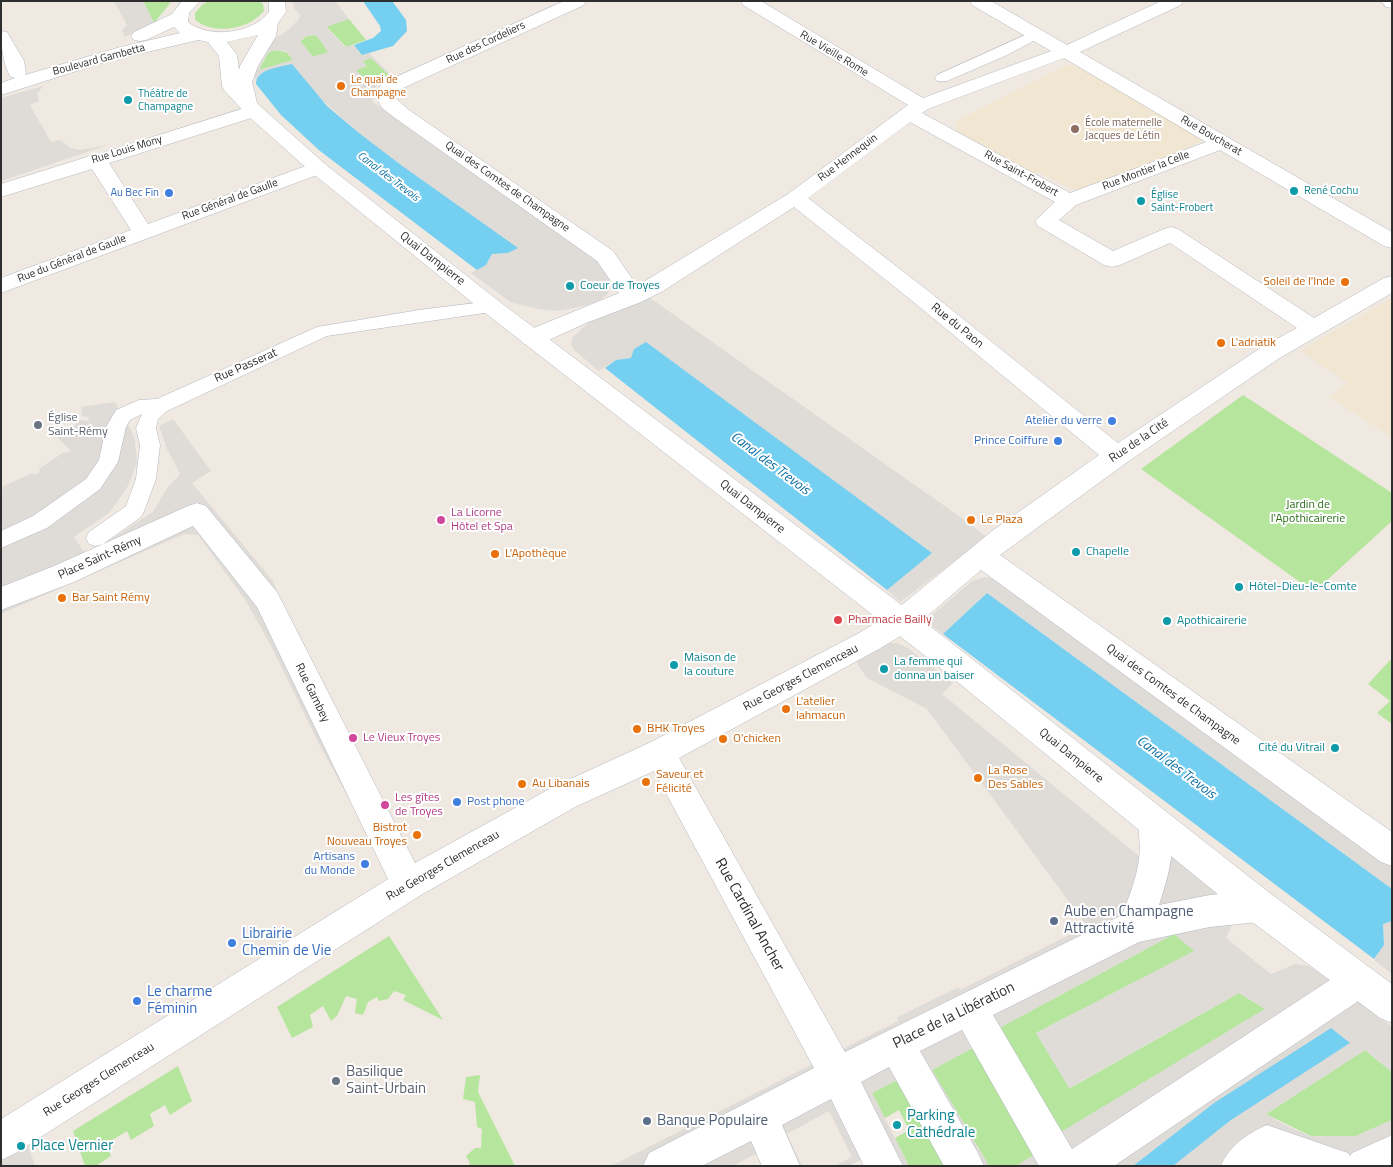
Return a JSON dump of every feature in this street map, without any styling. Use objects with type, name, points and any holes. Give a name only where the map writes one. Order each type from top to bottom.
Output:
[{"type":"street","points":[[179,17],[185,6],[192,1]]},
{"type":"street","points":[[251,108],[244,82],[249,66],[266,36],[270,22],[279,10],[277,1]]},
{"type":"street","name":"Rue des Cordeliers","points":[[394,85],[578,1]]},
{"type":"street","name":"Rue Vieille Rome","points":[[749,1],[914,109]]},
{"type":"street","name":"Rue Boucherat","points":[[978,1],[1392,241]]},
{"type":"street","name":"Rue Hennequin","points":[[532,338],[561,323],[633,297],[656,286],[795,198],[914,109],[1066,52],[1175,1]]},
{"type":"street","name":"Quai Dampierre","points":[[179,17],[183,28],[206,36],[228,55],[231,86],[251,108],[318,168],[532,338],[902,621],[1259,906],[1392,1006]]},
{"type":"street","name":"Boulevard Gambetta","points":[[9,76],[131,40],[162,27],[179,17]]},
{"type":"street","name":"Boulevard Gambetta","points":[[1,89],[95,60],[174,39],[251,32],[270,22]]},
{"type":"street","points":[[1,36],[15,61],[9,76]]},
{"type":"street","name":"Quai des Comtes de Champagne","points":[[394,85],[387,90],[385,97],[389,104],[605,256],[633,297]]},
{"type":"street","name":"Rue Louis Mony","points":[[1,191],[251,108]]},
{"type":"street","name":"Rue Saint-Frobert","points":[[914,109],[1069,201],[1045,221],[1112,260],[1171,234],[1312,328]]},
{"type":"street","name":"Rue Montier la Celle","points":[[1069,201],[1223,142]]},
{"type":"street","points":[[96,159],[144,232]]},
{"type":"street","name":"Rue Général de Gaulle","points":[[144,232],[318,168]]},
{"type":"street","name":"Rue du Paon","points":[[795,198],[919,295],[1117,456]]},
{"type":"street","name":"Rue du Général de Gaulle","points":[[1,286],[144,232]]},
{"type":"street","name":"Rue de la Cité","points":[[902,621],[980,554],[1117,456],[1270,353],[1392,283]]},
{"type":"street","name":"Place Saint-Rémy","points":[[1,599],[64,574],[196,513]]},
{"type":"street","name":"Rue Gambey","points":[[196,513],[266,600],[394,859],[409,884]]},
{"type":"street","name":"Quai des Comtes de Champagne","points":[[980,554],[1392,852]]},
{"type":"street","name":"Rue Georges Clemenceau","points":[[1,1141],[409,884],[564,797],[660,753],[870,641],[902,621]]},
{"type":"street","name":"Rue Cardinal Ancher","points":[[660,753],[838,1075],[884,1166]]},
{"type":"street","points":[[1135,926],[1153,873],[1156,856],[1154,823]]},
{"type":"street","name":"Place de la Libération","points":[[662,1166],[702,1157],[760,1118],[896,1044],[1135,926],[1210,911],[1259,906]]},
{"type":"street","points":[[1080,1166],[1344,990]]},
{"type":"street","points":[[970,1009],[1060,1166]]},
{"type":"street","points":[[896,1044],[965,1166]]},
{"type":"street","points":[[760,1118],[781,1166]]},
{"type":"street","points":[[1240,1166],[1267,1144],[1335,1166]]},
{"type":"street","points":[[1365,1166],[1392,1154]]},
{"type":"lane","points":[[942,78],[1000,53],[1036,34]]},
{"type":"lane","name":"Rue Passerat","points":[[160,406],[323,331],[492,306]]},
{"type":"lane","points":[[1,540],[40,522],[93,484],[108,462],[116,427],[123,415],[140,407],[160,406]]},
{"type":"lane","points":[[96,538],[134,511],[146,479],[150,445],[146,428],[150,416],[160,406]]},
{"type":"shaded area","points":[[114,1],[143,1],[154,23],[125,37],[122,30],[127,25]]},
{"type":"shaded area","points":[[293,1],[335,1],[349,19],[326,27],[345,47],[354,45],[362,55],[369,53],[394,78],[377,85],[371,95],[373,102],[599,259],[611,278],[608,294],[597,302],[555,311],[510,302],[471,273],[486,265],[492,254],[508,253],[359,133],[321,99],[258,76],[256,81],[254,75],[273,40],[287,31],[299,19],[300,15],[294,8]],"holes":[[[307,36],[317,36],[328,52],[313,57],[300,41]],[[274,50],[286,51],[293,60],[258,70],[267,53]],[[371,58],[390,76],[370,84],[356,70],[367,66],[363,61]]]},
{"type":"shaded area","name":"École maternelle Jacques de Létin","points":[[1066,65],[1080,66],[1210,138],[1083,191],[1070,188],[1038,172],[1035,174],[959,135],[955,122]]},
{"type":"shaded area","points":[[43,86],[37,94],[39,101],[30,105],[51,142],[60,140],[71,148],[80,150],[108,145],[1,181],[1,98]]},
{"type":"shaded area","points":[[650,298],[987,537],[900,602],[887,590],[931,553],[631,358],[616,360],[599,371],[574,350],[571,345],[572,338],[590,321]]},
{"type":"shaded area","points":[[1392,298],[1392,437],[1329,397],[1348,383],[1300,351]]},
{"type":"shaded area","points":[[115,402],[135,440],[137,462],[128,486],[110,512],[74,537],[86,555],[153,512],[167,488],[180,474],[167,449],[159,426],[173,419],[211,471],[192,483],[273,581],[380,856],[319,744],[269,642],[246,601],[198,535],[184,534],[1,614],[2,487],[32,473],[34,475],[40,472],[39,469],[64,452],[71,451],[55,435],[66,431],[70,435],[74,433],[71,429],[80,420],[88,421],[89,417],[82,416],[81,407]]},
{"type":"shaded area","points":[[986,577],[1002,580],[1392,860],[1392,889],[987,593],[943,634],[925,621],[972,581]]},
{"type":"shaded area","points":[[886,643],[897,643],[908,648],[953,683],[942,694],[1139,856],[1173,857],[1218,893],[1231,917],[1231,927],[1226,938],[1271,974],[1295,964],[1309,966],[1345,990],[1392,1027],[1392,1072],[1365,1050],[1266,1114],[1289,1127],[1311,1136],[1356,1136],[1392,1120],[1392,1166],[1173,1166],[1231,1120],[1214,1103],[1133,1166],[1016,1166],[1039,1152],[974,1047],[932,1070],[989,1166],[947,1166],[900,1078],[872,1093],[909,1166],[871,1166],[866,1157],[849,1166],[835,1166],[852,1157],[829,1111],[787,1134],[802,1166],[766,1166],[760,1152],[732,1166],[611,1166],[898,1021],[897,1017],[959,987],[960,990],[1087,926],[927,709],[867,678],[855,660]],"holes":[[[1174,934],[1194,951],[1036,1033],[1069,1088],[1239,993],[1265,1009],[1061,1132],[999,1028]]]},
{"type":"shaded area","points":[[1392,921],[1392,974],[1374,960],[1384,945],[1383,924]]},
{"type":"shaded area","name":"Place Vernier","points":[[26,1138],[35,1166],[1,1166],[1,1154]]},
{"type":"green space","points":[[143,1],[172,1],[154,23]]},
{"type":"green space","points":[[209,1],[260,1],[263,4],[264,11],[249,23],[240,26],[221,29],[212,28],[195,20],[195,13],[202,5]]},
{"type":"green space","points":[[349,19],[366,40],[346,47],[326,26]]},
{"type":"green space","points":[[307,36],[317,36],[329,52],[313,57],[300,41]]},
{"type":"green space","points":[[274,50],[286,52],[294,60],[258,71],[268,53]]},
{"type":"green space","points":[[371,58],[391,76],[370,84],[355,70],[367,66],[362,61]]},
{"type":"green space","name":"Jardin de l'Apothicairerie","points":[[1243,395],[1392,493],[1392,521],[1314,592],[1141,469]]},
{"type":"green space","points":[[1392,658],[1392,724],[1377,713],[1390,701],[1368,684]]},
{"type":"green space","points":[[1174,934],[1195,951],[1036,1033],[1070,1088],[1239,993],[1265,1009],[1061,1133],[999,1028]]},
{"type":"green space","points":[[389,936],[443,1020],[403,1000],[406,995],[394,991],[388,999],[379,1001],[377,997],[368,1002],[363,1015],[355,1013],[357,999],[346,996],[337,1016],[331,1021],[323,1006],[310,1015],[313,1027],[292,1038],[277,1007]]},
{"type":"green space","points":[[974,1047],[1039,1152],[1016,1166],[989,1166],[932,1070]]},
{"type":"green space","points":[[1365,1050],[1392,1072],[1392,1120],[1356,1136],[1311,1136],[1266,1114]]},
{"type":"green space","points":[[178,1066],[192,1101],[170,1115],[165,1105],[150,1114],[154,1126],[131,1140],[127,1131],[106,1144],[111,1156],[96,1166],[85,1166],[73,1131]]},
{"type":"green space","points":[[480,1075],[478,1092],[515,1166],[468,1166],[470,1163],[466,1156],[475,1148],[481,1148],[482,1129],[477,1127],[475,1102],[463,1099],[466,1077]]},
{"type":"green space","points":[[901,1078],[947,1166],[909,1166],[895,1138],[909,1130],[899,1110],[885,1118],[872,1093]]},
{"type":"water","points":[[363,1],[392,1],[406,20],[407,31],[393,46],[362,55],[354,45],[373,38],[381,31],[380,26]]},
{"type":"water","name":"Canal des Trevois","points":[[292,64],[327,106],[359,133],[518,248],[508,253],[492,254],[486,265],[477,270],[320,151],[281,115],[256,84],[257,79],[264,72]]},
{"type":"water","name":"Canal des Trevois","points":[[646,342],[932,553],[887,590],[605,368],[616,360],[631,358],[634,349]]},
{"type":"water","name":"Canal des Trevois","points":[[987,593],[1392,889],[1392,921],[1383,924],[1384,945],[1374,959],[943,634]]},
{"type":"water","points":[[1331,1028],[1350,1043],[1231,1120],[1173,1166],[1133,1166],[1214,1103]]},
{"type":"place","name":"Le quai de Champagne","points":[[341,86]]},
{"type":"place","name":"Théâtre de Champagne","points":[[128,100]]},
{"type":"place","name":"École maternelle Jacques de Létin","points":[[1075,129]]},
{"type":"place","name":"René Cochu","points":[[1294,191]]},
{"type":"place","name":"Au Bec Fin","points":[[169,193]]},
{"type":"place","name":"Église Saint-Frobert","points":[[1141,201]]},
{"type":"place","name":"Soleil de l'Inde","points":[[1345,282]]},
{"type":"place","name":"Coeur de Troyes","points":[[570,286]]},
{"type":"place","name":"L'adriatik","points":[[1221,343]]},
{"type":"place","name":"Atelier du verre","points":[[1112,421]]},
{"type":"place","name":"Église Saint-Rémy","points":[[38,425]]},
{"type":"place","name":"Prince Coiffure","points":[[1058,441]]},
{"type":"place","name":"La Licorne Hôtel et Spa","points":[[441,520]]},
{"type":"place","name":"Le Plaza","points":[[971,520]]},
{"type":"place","name":"Chapelle","points":[[1076,552]]},
{"type":"place","name":"L'Apothèque","points":[[495,554]]},
{"type":"place","name":"Hôtel-Dieu-le-Comte","points":[[1239,587]]},
{"type":"place","name":"Bar Saint Rémy","points":[[62,598]]},
{"type":"place","name":"Pharmacie Bailly","points":[[838,620]]},
{"type":"place","name":"Apothicairerie","points":[[1167,621]]},
{"type":"place","name":"Maison de la couture","points":[[674,665]]},
{"type":"place","name":"La femme qui donna un baiser","points":[[884,669]]},
{"type":"place","name":"L'atelier lahmacun","points":[[786,709]]},
{"type":"place","name":"BHK Troyes","points":[[637,729]]},
{"type":"place","name":"Le Vieux Troyes","points":[[353,738]]},
{"type":"place","name":"O'chicken","points":[[723,739]]},
{"type":"place","name":"Cité du Vitrail","points":[[1335,748]]},
{"type":"place","name":"La Rose Des Sables","points":[[978,778]]},
{"type":"place","name":"Saveur et Félicité","points":[[646,782]]},
{"type":"place","name":"Au Libanais","points":[[522,784]]},
{"type":"place","name":"Post phone","points":[[457,802]]},
{"type":"place","name":"Les gîtes de Troyes","points":[[385,805]]},
{"type":"place","name":"Bistrot Nouveau Troyes","points":[[417,835]]},
{"type":"place","name":"Artisans du Monde","points":[[365,864]]},
{"type":"place","name":"Aube en Champagne Attractivité","points":[[1054,921]]},
{"type":"place","name":"Librairie Chemin de Vie","points":[[232,943]]},
{"type":"place","name":"Le charme Féminin","points":[[137,1001]]},
{"type":"place","name":"Basilique Saint-Urbain","points":[[336,1081]]},
{"type":"place","name":"Banque Populaire","points":[[647,1121]]},
{"type":"place","name":"Parking Cathédrale","points":[[897,1125]]},
{"type":"place","name":"Place Vernier","points":[[21,1146]]}]
